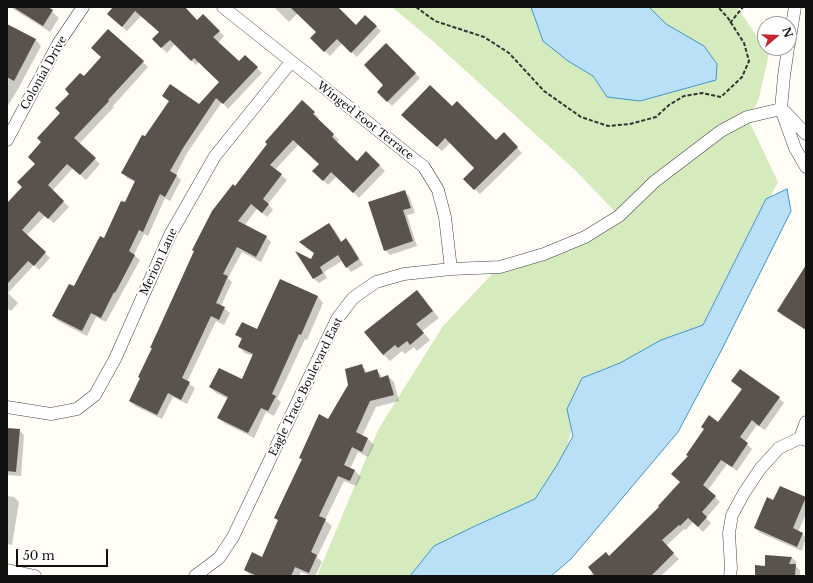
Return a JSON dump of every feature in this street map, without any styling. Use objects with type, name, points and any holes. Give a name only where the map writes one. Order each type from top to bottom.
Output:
[{"type":"street","name":"Colonial Drive","points":[[7,140],[58,44],[83,7]]},
{"type":"street","name":"Winged Foot Terrace","points":[[223,7],[424,167],[438,190],[445,217],[451,269]]},
{"type":"street","points":[[787,56],[781,109],[795,148],[806,167]]},
{"type":"street","name":"Merion Lane","points":[[7,407],[52,414],[76,409],[95,395],[115,359],[170,235],[215,156],[291,62]]},
{"type":"street","points":[[781,109],[806,134]]},
{"type":"street","name":"Eagle Trace Boulevard East","points":[[195,576],[219,558],[233,537],[337,319],[353,298],[376,282],[404,274],[451,269],[500,267],[544,254],[585,237],[619,216],[654,182],[720,131],[747,117],[781,109]]},
{"type":"street","points":[[730,576],[729,533],[732,515],[760,469],[779,448],[803,439],[806,422]]},
{"type":"street","points":[[7,570],[35,576]]},
{"type":"path","points":[[416,7],[435,21],[484,37],[509,53],[544,92],[581,117],[608,126],[630,124],[656,117],[669,105],[684,96],[702,93],[722,98],[742,77],[749,62],[744,43],[718,7]]},
{"type":"path","points":[[730,22],[743,7]]},
{"type":"green space","points":[[392,7],[737,7],[757,36],[757,56],[769,56],[758,102],[747,117],[778,182],[706,324],[655,343],[617,367],[584,379],[548,522],[496,576],[317,576],[378,430],[443,326],[495,271],[619,216],[576,171],[434,42]]},
{"type":"water","points":[[531,7],[649,7],[666,24],[704,46],[717,64],[716,80],[640,101],[607,97],[593,76],[568,61],[543,41]]},
{"type":"water","points":[[787,189],[791,211],[721,351],[678,432],[571,559],[551,576],[410,576],[434,546],[535,499],[557,465],[573,436],[567,409],[582,378],[620,363],[661,340],[703,325],[766,199]]},
{"type":"building","points":[[13,7],[48,7],[53,10],[43,26]]},
{"type":"building","points":[[113,7],[185,7],[197,20],[203,14],[220,31],[213,37],[239,61],[245,55],[258,67],[223,104],[216,98],[183,148],[170,171],[177,175],[165,197],[160,194],[143,232],[139,230],[129,251],[135,255],[101,318],[91,313],[82,331],[52,316],[69,284],[74,286],[100,236],[104,238],[121,201],[125,202],[135,181],[121,173],[142,135],[145,136],[169,101],[162,96],[170,84],[199,104],[219,82],[194,58],[191,61],[170,40],[161,48],[152,39],[159,32],[135,11],[122,27],[107,14]]},
{"type":"building","points":[[290,7],[338,7],[356,25],[365,15],[377,26],[351,53],[337,39],[324,52],[310,38],[316,32]]},
{"type":"building","points":[[7,24],[36,39],[14,81],[7,77]]},
{"type":"building","points":[[108,29],[144,61],[74,138],[96,158],[80,175],[67,164],[48,185],[64,201],[48,219],[39,211],[22,230],[46,252],[34,266],[28,261],[7,284],[7,203],[22,187],[17,182],[35,164],[28,157],[41,142],[37,138],[60,113],[55,108],[69,94],[65,89],[80,73],[84,76],[101,57],[91,48]]},
{"type":"building","points":[[386,43],[416,73],[387,102],[377,92],[383,85],[364,65]]},
{"type":"building","points":[[430,85],[452,106],[457,101],[496,140],[504,132],[518,147],[474,190],[463,179],[474,168],[445,138],[437,147],[401,115]]},
{"type":"building","points":[[302,100],[315,112],[313,114],[334,134],[332,137],[357,161],[366,151],[380,165],[353,193],[331,172],[323,181],[312,171],[319,164],[293,140],[270,165],[282,174],[263,199],[269,204],[262,213],[251,204],[238,221],[267,236],[256,257],[237,247],[223,274],[228,276],[216,303],[225,307],[219,320],[211,316],[182,378],[190,382],[181,400],[168,393],[157,415],[129,401],[140,378],[138,377],[152,348],[150,348],[194,251],[192,250],[212,211],[233,184],[235,186],[267,144],[265,142]]},
{"type":"building","points":[[405,190],[411,208],[403,210],[413,241],[384,251],[368,202]]},
{"type":"building","points":[[329,223],[341,242],[346,238],[359,259],[346,268],[338,255],[320,267],[323,273],[313,279],[295,251],[311,259],[314,253],[299,242]]},
{"type":"building","points":[[806,265],[806,330],[777,311]]},
{"type":"building","points":[[280,279],[318,296],[272,394],[276,396],[268,411],[261,408],[248,433],[217,418],[228,397],[209,387],[219,368],[242,379],[253,354],[238,347],[242,338],[235,335],[242,322],[257,329]]},
{"type":"building","points":[[417,290],[433,311],[416,324],[424,333],[410,345],[407,341],[398,348],[395,345],[383,355],[364,332]]},
{"type":"building","points":[[362,364],[365,373],[377,369],[380,378],[388,375],[394,395],[370,401],[356,432],[368,438],[362,452],[352,447],[344,465],[355,470],[350,481],[338,476],[319,516],[326,519],[311,552],[317,555],[309,573],[295,567],[291,576],[257,576],[244,570],[252,552],[262,557],[278,520],[274,518],[302,459],[299,458],[319,414],[328,419],[348,385],[345,369]]},
{"type":"building","points":[[740,369],[780,397],[759,426],[752,420],[740,437],[748,443],[732,467],[721,460],[703,485],[716,496],[702,512],[707,517],[698,527],[688,518],[662,540],[674,553],[651,576],[595,576],[588,567],[606,552],[609,556],[659,507],[658,506],[680,482],[671,474],[688,456],[686,455],[704,429],[701,427],[709,415],[718,422],[742,389],[731,381]]},
{"type":"building","points":[[7,428],[20,429],[16,472],[7,471]]},
{"type":"building","points":[[780,486],[806,497],[793,528],[803,533],[797,547],[754,528],[767,497],[773,500]]},
{"type":"building","points":[[765,555],[792,557],[789,564],[796,564],[795,576],[755,576],[755,565],[765,566]]}]
